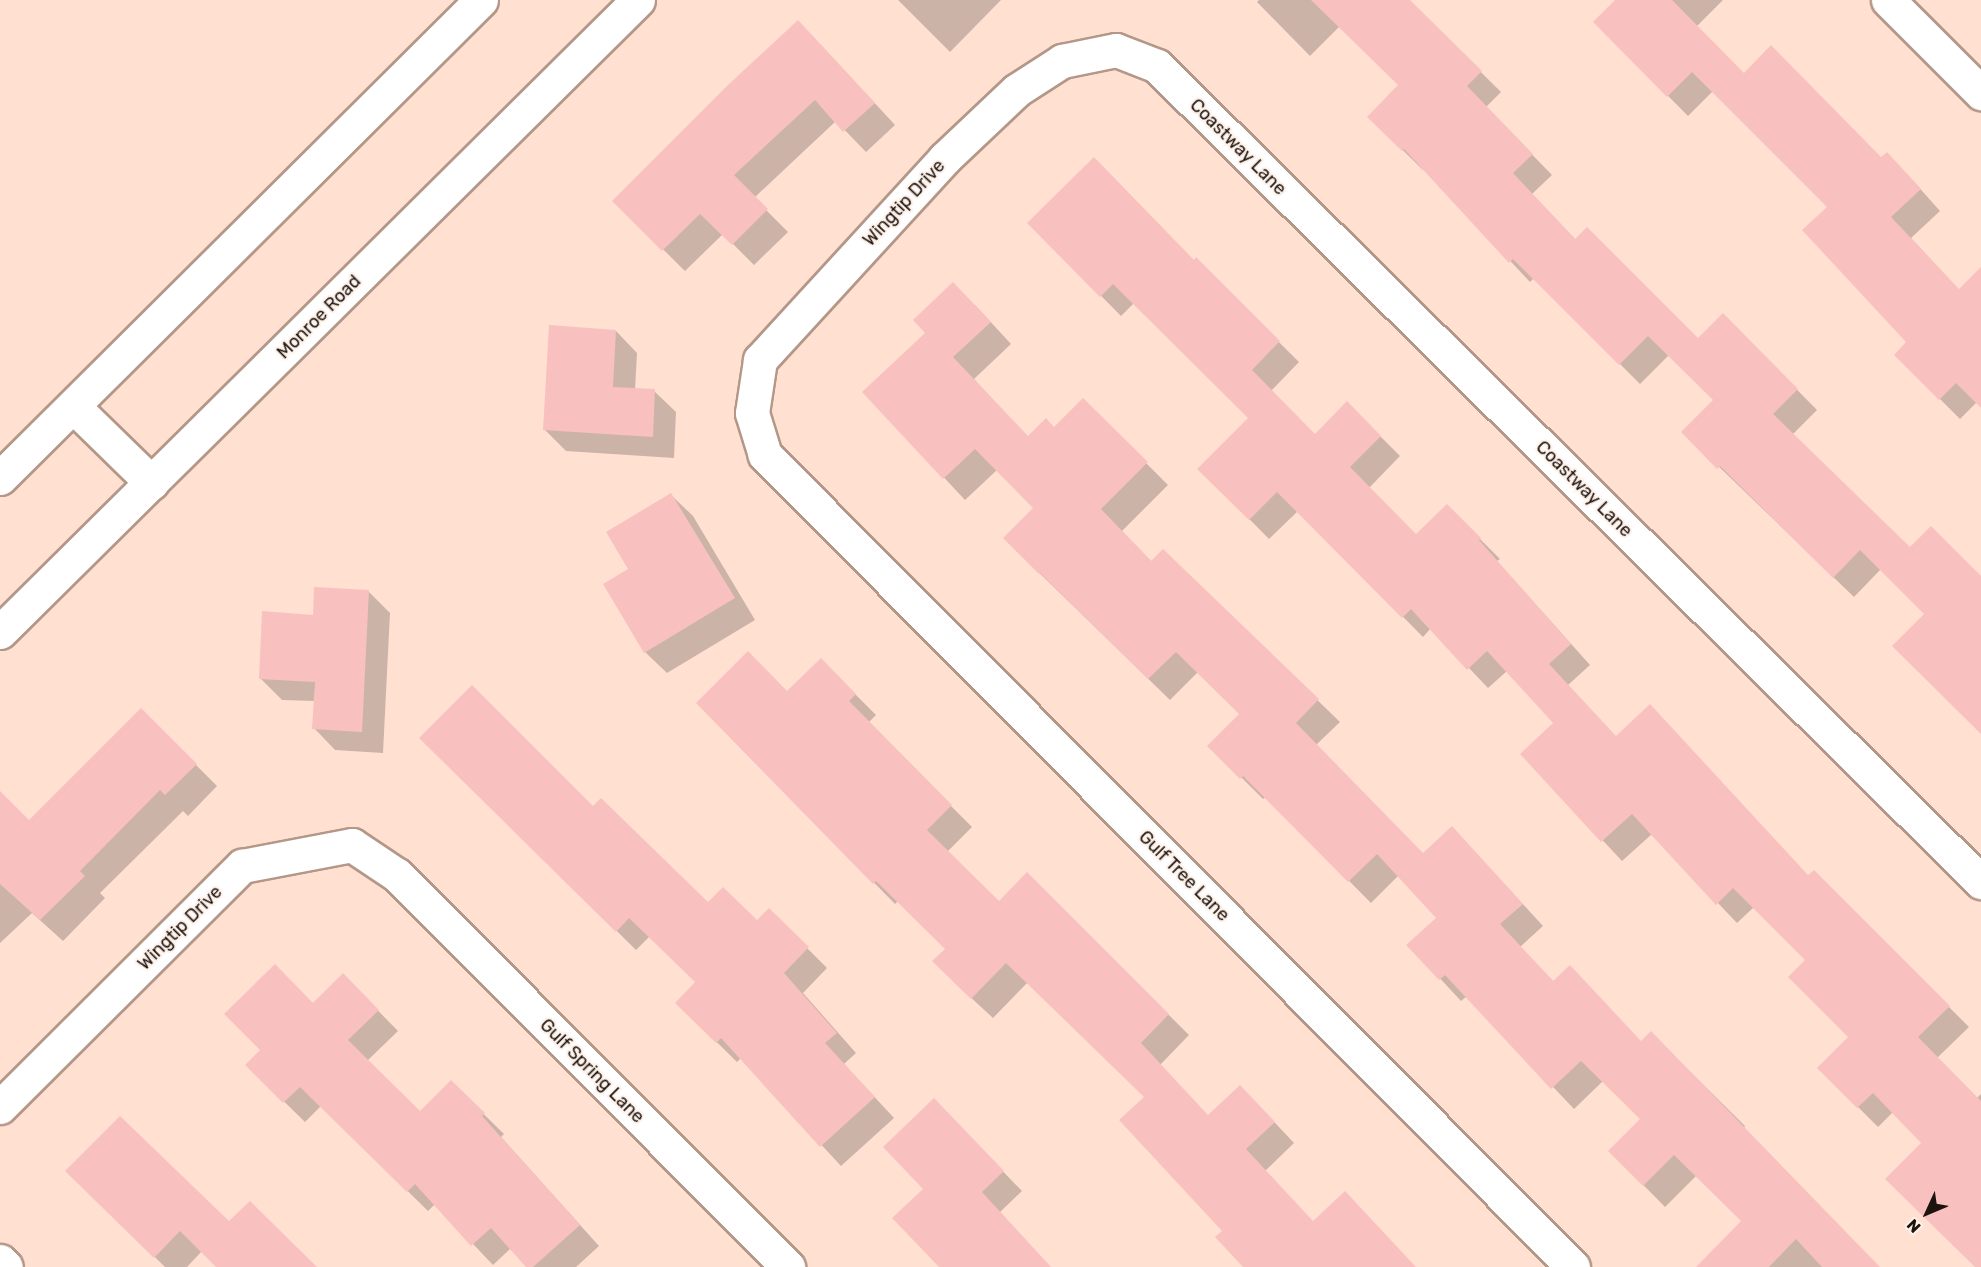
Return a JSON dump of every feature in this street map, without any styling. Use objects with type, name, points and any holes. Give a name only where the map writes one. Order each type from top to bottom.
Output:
[{"type":"street","points":[[0,478],[481,0]]},
{"type":"street","name":"Monroe Road","points":[[0,632],[638,0]]},
{"type":"street","points":[[1888,0],[1981,93]]},
{"type":"street","name":"Wingtip Drive","points":[[794,485],[765,455],[752,413],[760,360],[944,159],[1017,90],[1062,61],[1116,50],[1157,66],[1186,95]]},
{"type":"street","name":"Coastway Lane","points":[[1186,95],[1981,882]]},
{"type":"street","points":[[73,406],[152,483]]},
{"type":"street","name":"Gulf Tree Lane","points":[[794,485],[1573,1267]]},
{"type":"street","name":"Wingtip Drive","points":[[0,1107],[242,866],[352,845],[397,875]]},
{"type":"street","name":"Gulf Spring Lane","points":[[397,875],[788,1267]]},
{"type":"street","points":[[0,1261],[6,1267]]},
{"type":"building","points":[[1311,0],[1410,0],[1482,71],[1467,86],[1533,154],[1513,173],[1575,239],[1587,227],[1698,338],[1723,313],[1798,389],[1773,414],[1910,547],[1931,526],[1981,576],[1981,734],[1892,646],[1924,614],[1860,550],[1833,578],[1720,466],[1717,469],[1681,432],[1713,400],[1648,336],[1619,365],[1513,259],[1509,263],[1404,149],[1402,151],[1367,117],[1398,85]]},
{"type":"building","points":[[1615,0],[1672,0],[1744,73],[1771,45],[1881,157],[1887,152],[1921,189],[1891,217],[1959,289],[1981,267],[1981,408],[1956,383],[1939,400],[1894,355],[1906,342],[1802,230],[1827,207],[1692,72],[1667,97],[1593,22]]},
{"type":"building","points":[[798,20],[875,103],[843,132],[815,100],[734,175],[768,209],[732,245],[700,214],[662,251],[612,201],[728,85]]},
{"type":"building","points":[[1094,157],[1194,260],[1196,257],[1280,341],[1252,370],[1315,434],[1347,401],[1381,436],[1350,467],[1416,534],[1447,504],[1481,538],[1479,540],[1571,644],[1549,664],[1616,736],[1650,704],[1808,875],[1814,870],[1950,1006],[1918,1037],[1981,1101],[1981,1267],[1975,1267],[1885,1179],[1921,1143],[1873,1093],[1857,1108],[1817,1068],[1848,1037],[1788,977],[1805,960],[1733,888],[1716,905],[1632,814],[1601,842],[1520,754],[1553,723],[1487,651],[1467,670],[1411,609],[1402,618],[1277,492],[1249,520],[1197,469],[1248,418],[1113,284],[1100,297],[1027,223]]},
{"type":"building","points":[[953,282],[991,322],[953,357],[1028,436],[1046,418],[1054,427],[1083,398],[1148,462],[1101,509],[1151,561],[1163,549],[1319,699],[1296,723],[1423,853],[1452,826],[1523,904],[1500,924],[1553,981],[1570,965],[1641,1041],[1651,1031],[1880,1267],[1822,1267],[1796,1239],[1769,1267],[1696,1267],[1741,1221],[1674,1155],[1643,1186],[1608,1151],[1640,1119],[1581,1061],[1551,1089],[1445,975],[1439,980],[1406,945],[1436,918],[1377,854],[1348,882],[1243,776],[1240,779],[1207,746],[1239,714],[1176,652],[1148,679],[1003,538],[1033,508],[975,449],[943,479],[862,392],[925,333],[913,320]]},
{"type":"building","points":[[549,325],[616,330],[613,387],[655,389],[653,437],[543,430]]},
{"type":"building","points":[[671,493],[735,598],[644,653],[603,584],[628,569],[606,532]]},
{"type":"building","points":[[314,587],[369,590],[362,732],[312,729],[315,682],[259,679],[262,611],[313,615]]},
{"type":"building","points":[[748,651],[787,691],[821,658],[856,694],[849,701],[952,805],[927,830],[999,901],[1027,872],[1169,1014],[1141,1043],[1208,1115],[1240,1085],[1275,1122],[1246,1149],[1313,1221],[1345,1191],[1416,1267],[1243,1267],[1215,1237],[1222,1231],[1119,1120],[1144,1097],[1006,963],[971,999],[932,961],[945,949],[876,881],[873,884],[696,703]]},
{"type":"building","points":[[472,685],[593,806],[601,798],[708,902],[723,887],[757,920],[769,908],[809,947],[784,973],[837,1033],[825,1043],[875,1097],[820,1147],[721,1038],[716,1043],[675,1003],[695,982],[629,918],[616,932],[419,738]]},
{"type":"building","points":[[141,708],[197,764],[165,795],[160,790],[80,871],[85,876],[40,920],[0,884],[0,791],[29,820]]},
{"type":"building","points":[[275,964],[313,1003],[343,973],[379,1010],[348,1040],[420,1111],[451,1080],[485,1113],[482,1116],[580,1225],[533,1267],[526,1267],[491,1228],[471,1246],[415,1184],[407,1192],[300,1087],[283,1103],[245,1065],[260,1050],[224,1014]]},
{"type":"building","points":[[934,1098],[1004,1171],[982,1192],[1051,1267],[939,1267],[892,1218],[923,1189],[883,1147]]},
{"type":"building","points":[[120,1116],[229,1221],[250,1201],[317,1267],[216,1267],[180,1231],[154,1258],[65,1171]]}]
